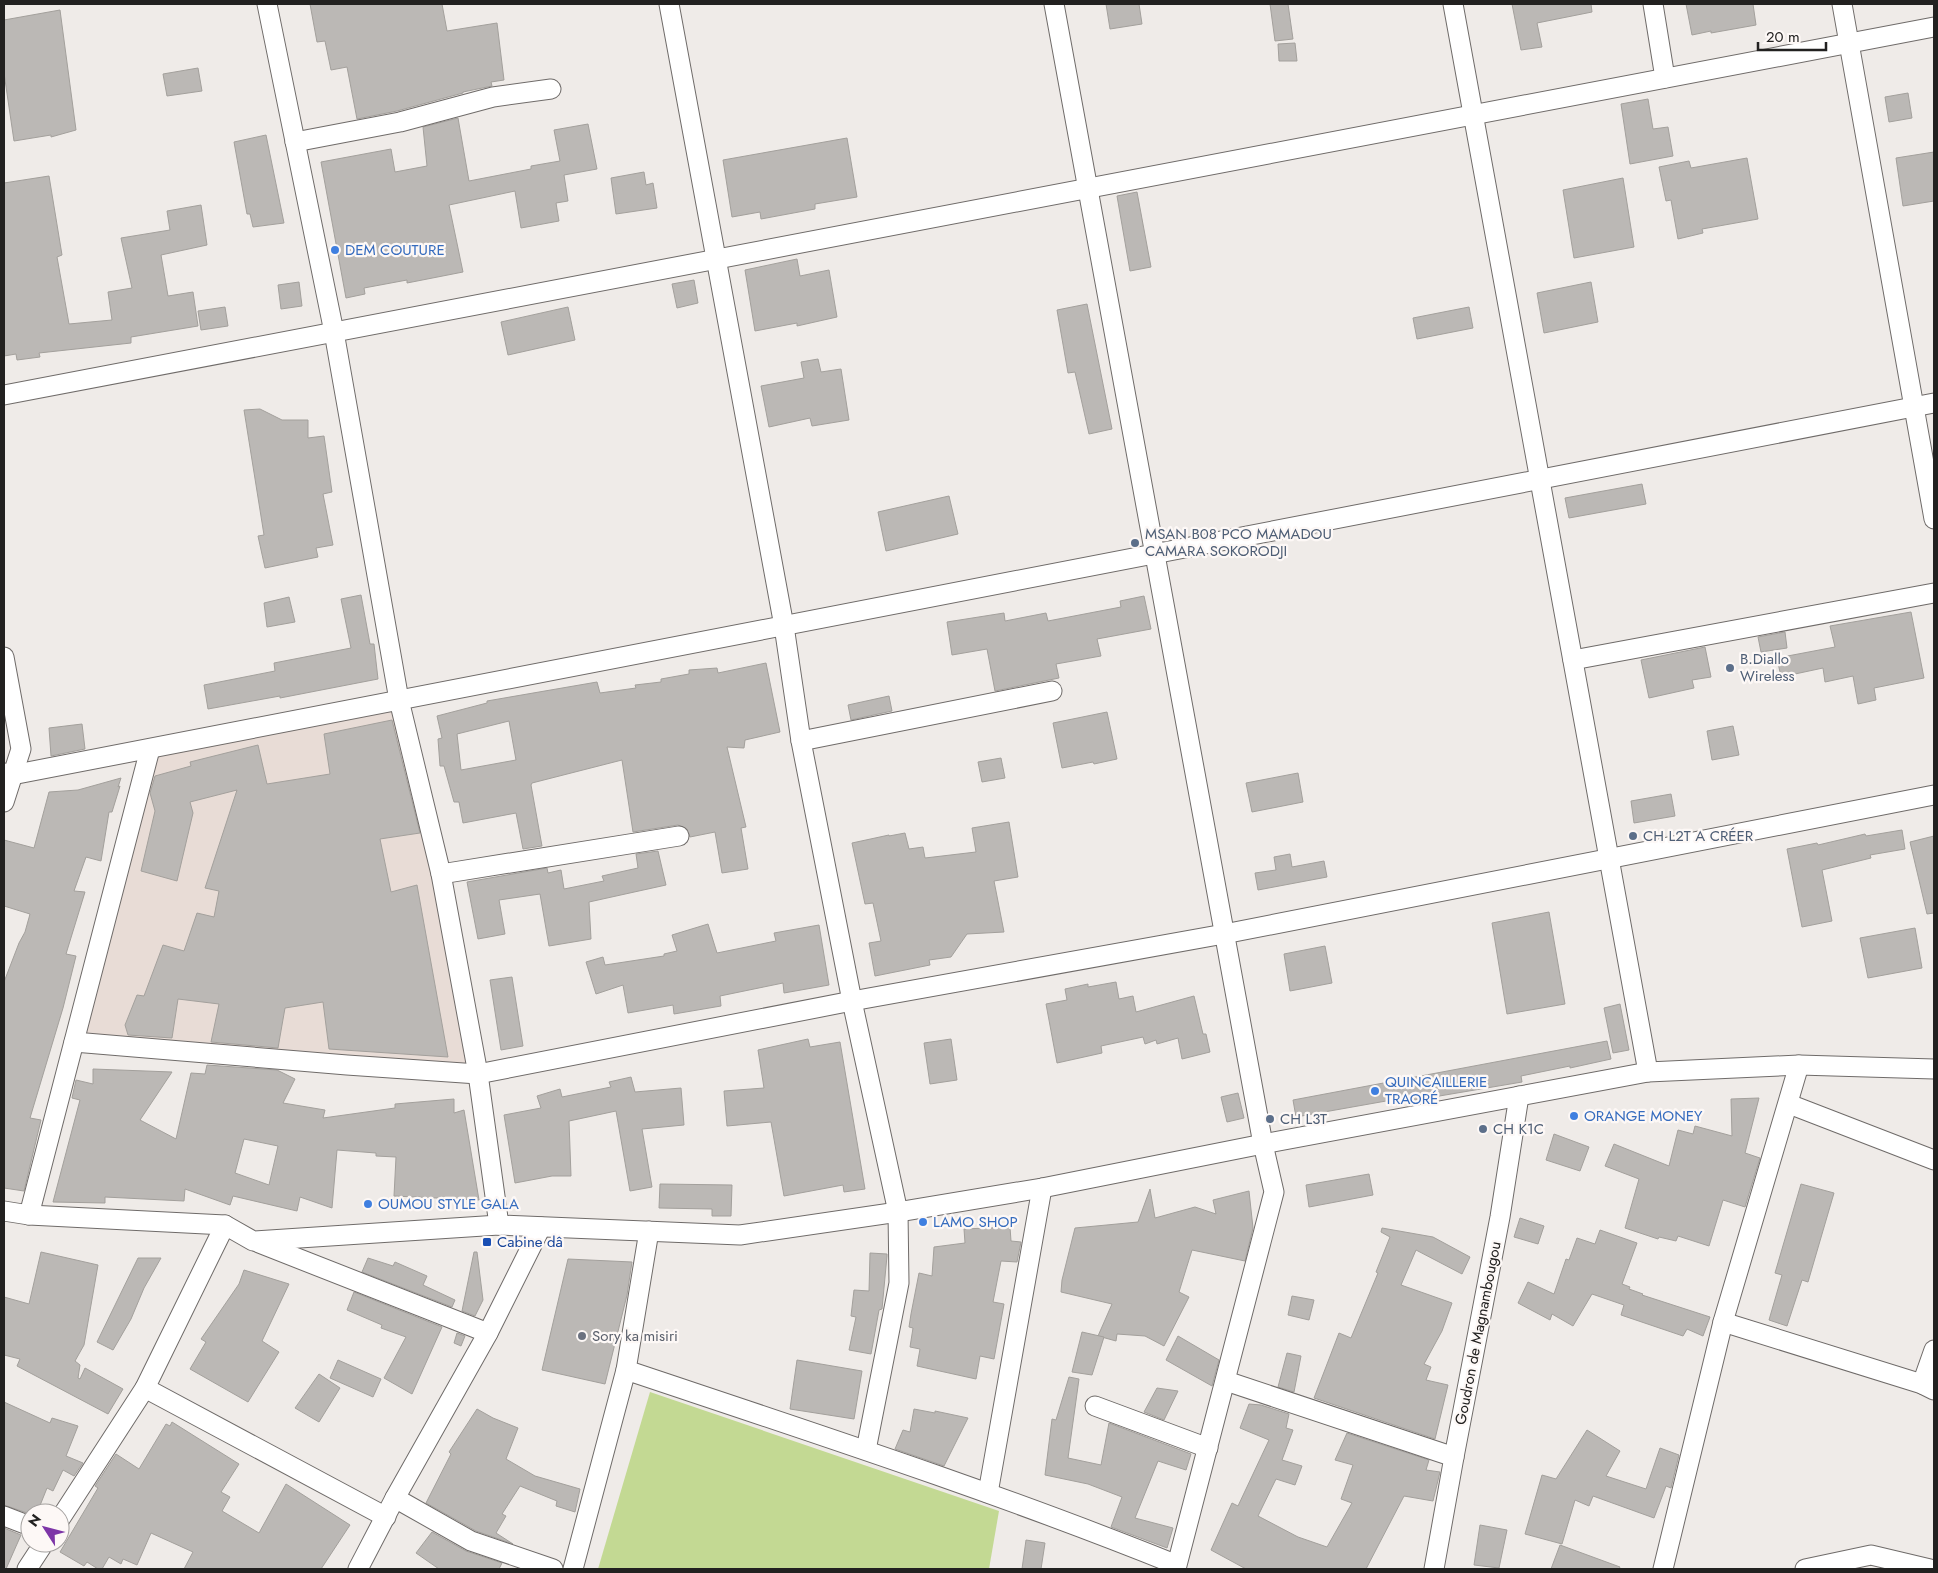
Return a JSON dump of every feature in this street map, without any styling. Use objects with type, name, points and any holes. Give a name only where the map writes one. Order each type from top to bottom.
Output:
[{"type":"street","points":[[267,4],[334,332],[399,700],[440,874],[478,1074],[498,1225]]},
{"type":"street","points":[[669,4],[784,626],[801,741],[852,1001],[898,1212],[899,1283],[866,1450]]},
{"type":"street","points":[[626,1370],[988,1493],[1118,1540],[1183,1567],[1208,1448],[1274,1192],[1263,1144],[1224,934],[1054,4]]},
{"type":"street","points":[[1453,4],[1648,1072]]},
{"type":"street","points":[[1653,4],[1665,78]]},
{"type":"street","points":[[1842,4],[1934,519]]},
{"type":"street","points":[[4,395],[1934,27]]},
{"type":"street","points":[[295,142],[400,122],[493,97],[551,89]]},
{"type":"street","points":[[8,774],[150,749],[1934,403]]},
{"type":"street","points":[[1573,660],[1934,593]]},
{"type":"street","points":[[4,657],[21,748],[8,774],[4,802]]},
{"type":"street","points":[[801,741],[1052,691]]},
{"type":"street","points":[[29,1215],[150,749]]},
{"type":"street","points":[[74,1042],[478,1074],[852,1001],[1224,934],[1934,795]]},
{"type":"street","points":[[440,874],[679,836]]},
{"type":"street","points":[[1663,1569],[1723,1322],[1799,1065]]},
{"type":"street","points":[[253,1241],[498,1225],[740,1235],[898,1212],[1042,1188],[1263,1144],[1648,1072],[1799,1065],[1934,1069]]},
{"type":"street","name":"Goudron de Magnambougou","points":[[1434,1569],[1500,1218],[1519,1096]]},
{"type":"street","points":[[1789,1104],[1934,1160]]},
{"type":"street","points":[[988,1493],[1042,1188]]},
{"type":"street","points":[[4,1211],[29,1215],[225,1225],[253,1241],[488,1334]]},
{"type":"street","points":[[70,1503],[144,1388],[225,1225]]},
{"type":"street","points":[[358,1569],[395,1498],[488,1334],[541,1227]]},
{"type":"street","points":[[573,1569],[626,1370],[649,1231]]},
{"type":"street","points":[[1723,1322],[1928,1387],[1934,1350]]},
{"type":"street","points":[[1226,1381],[1454,1457]]},
{"type":"street","points":[[144,1388],[386,1517]]},
{"type":"street","points":[[1095,1406],[1208,1448]]},
{"type":"street","points":[[395,1498],[471,1541],[553,1569]]},
{"type":"street","points":[[4,1516],[20,1522]]},
{"type":"street","points":[[27,1569],[37,1553]]},
{"type":"street","points":[[1805,1569],[1871,1555],[1930,1569]]},
{"type":"shaded area","points":[[399,706],[472,1070],[83,1036],[150,753]]},
{"type":"green space","points":[[650,1392],[999,1511],[989,1569],[598,1569]]},
{"type":"building","points":[[310,4],[442,4],[447,31],[497,23],[504,80],[491,82],[492,86],[463,92],[397,111],[357,119],[347,67],[331,70],[325,41],[317,42]]},
{"type":"building","points":[[1106,4],[1139,4],[1142,24],[1110,29]]},
{"type":"building","points":[[1270,4],[1288,4],[1293,39],[1275,41]]},
{"type":"building","points":[[1512,4],[1591,4],[1592,12],[1537,23],[1542,47],[1521,50]]},
{"type":"building","points":[[1686,4],[1753,4],[1756,25],[1692,35]]},
{"type":"building","points":[[60,10],[76,130],[51,137],[51,135],[14,141],[4,73],[4,20]]},
{"type":"building","points":[[1295,43],[1297,61],[1279,61],[1278,44]]},
{"type":"building","points":[[198,68],[202,91],[167,96],[163,74]]},
{"type":"building","points":[[1908,93],[1912,118],[1889,122],[1885,97]]},
{"type":"building","points":[[1648,99],[1653,129],[1668,127],[1673,156],[1630,164],[1621,104]]},
{"type":"building","points":[[458,118],[469,181],[531,169],[531,166],[560,161],[554,130],[588,124],[597,169],[564,175],[568,201],[556,203],[559,221],[521,228],[515,191],[449,205],[463,272],[407,283],[407,280],[364,288],[365,294],[346,298],[321,162],[391,149],[395,172],[427,166],[423,127]]},
{"type":"building","points":[[266,135],[284,223],[253,227],[250,214],[247,214],[234,142]]},
{"type":"building","points":[[847,138],[857,197],[815,204],[815,209],[761,219],[760,212],[732,217],[723,160]]},
{"type":"building","points":[[1934,152],[1934,201],[1903,206],[1896,158]]},
{"type":"building","points":[[1747,158],[1758,219],[1702,229],[1703,233],[1678,239],[1671,200],[1666,201],[1659,167],[1689,161],[1691,168]]},
{"type":"building","points":[[644,172],[646,185],[653,183],[657,208],[616,214],[611,178]]},
{"type":"building","points":[[49,176],[62,255],[57,257],[69,324],[112,320],[108,292],[132,288],[121,238],[170,230],[167,211],[201,205],[207,245],[161,255],[168,296],[193,292],[198,326],[131,337],[131,343],[39,353],[40,357],[17,360],[16,354],[4,356],[4,183]]},
{"type":"building","points":[[1623,178],[1634,247],[1574,258],[1563,190]]},
{"type":"building","points":[[1137,192],[1151,267],[1130,271],[1117,196]]},
{"type":"building","points":[[797,259],[800,276],[829,270],[837,317],[797,326],[797,323],[755,331],[745,270]]},
{"type":"building","points":[[694,280],[698,303],[677,308],[672,284]]},
{"type":"building","points":[[299,282],[302,306],[281,309],[278,285]]},
{"type":"building","points":[[1591,282],[1598,322],[1544,333],[1537,293]]},
{"type":"building","points":[[1087,304],[1112,429],[1089,434],[1075,372],[1068,373],[1057,310]]},
{"type":"building","points":[[225,307],[228,326],[201,330],[198,311]]},
{"type":"building","points":[[568,307],[575,340],[508,355],[501,322]]},
{"type":"building","points":[[1469,307],[1473,328],[1417,339],[1413,318]]},
{"type":"building","points":[[818,359],[821,372],[841,369],[849,420],[812,426],[810,418],[769,427],[761,386],[804,378],[801,362]]},
{"type":"building","points":[[260,409],[282,420],[308,420],[308,438],[324,436],[332,492],[323,494],[333,545],[316,548],[318,557],[265,568],[258,536],[264,535],[244,410]]},
{"type":"building","points":[[1642,484],[1646,504],[1569,518],[1565,498]]},
{"type":"building","points":[[949,496],[958,534],[886,551],[878,512]]},
{"type":"building","points":[[361,595],[370,644],[374,644],[378,679],[280,698],[280,696],[208,709],[204,685],[275,671],[274,663],[351,648],[341,599]]},
{"type":"building","points":[[1144,596],[1151,629],[1097,639],[1101,656],[1056,664],[1059,678],[995,691],[987,649],[952,655],[947,622],[1004,613],[1005,621],[1046,613],[1048,621],[1121,607],[1120,601]]},
{"type":"building","points":[[289,597],[295,622],[267,627],[264,603]]},
{"type":"building","points":[[1911,612],[1924,678],[1874,688],[1876,700],[1858,704],[1853,676],[1825,682],[1823,668],[1781,677],[1777,658],[1835,647],[1830,626]]},
{"type":"building","points":[[1785,632],[1787,648],[1761,652],[1758,637]]},
{"type":"building","points":[[1705,647],[1711,677],[1692,680],[1694,688],[1649,698],[1641,660]]},
{"type":"building","points":[[766,663],[780,732],[745,740],[744,748],[727,747],[746,827],[741,828],[748,869],[722,873],[715,832],[690,837],[687,829],[678,825],[633,832],[622,760],[532,783],[542,846],[523,849],[516,813],[463,823],[459,802],[454,802],[444,766],[440,766],[438,739],[442,738],[437,716],[487,703],[487,701],[597,682],[600,693],[636,688],[635,685],[661,682],[661,679],[689,674],[689,670],[717,668],[718,673]],"holes":[[[509,721],[516,760],[461,770],[457,734]]]},
{"type":"building","points":[[889,696],[892,711],[851,720],[848,705]]},
{"type":"building","points":[[1107,712],[1117,759],[1062,768],[1053,723]]},
{"type":"building","points":[[392,720],[420,833],[380,839],[391,892],[417,885],[448,1057],[329,1049],[323,1002],[285,1008],[278,1048],[211,1042],[219,1004],[178,999],[172,1038],[128,1035],[125,1025],[137,995],[144,996],[163,945],[184,951],[197,913],[214,917],[219,891],[205,888],[237,790],[190,802],[193,813],[177,881],[141,871],[155,811],[150,793],[155,776],[191,766],[190,762],[258,745],[267,784],[330,774],[324,734]]},
{"type":"building","points":[[82,724],[85,749],[51,756],[49,728]]},
{"type":"building","points":[[1733,726],[1739,755],[1712,760],[1707,731]]},
{"type":"building","points":[[1001,758],[1005,778],[982,782],[978,762]]},
{"type":"building","points":[[1298,773],[1303,802],[1252,812],[1246,783]]},
{"type":"building","points":[[121,778],[112,812],[109,812],[101,861],[86,857],[74,891],[85,892],[66,954],[76,956],[63,1008],[30,1118],[41,1120],[24,1191],[4,1188],[4,982],[25,932],[30,914],[4,906],[4,840],[34,848],[49,792],[78,790]]},
{"type":"building","points":[[1671,794],[1675,816],[1634,823],[1631,801]]},
{"type":"building","points":[[1009,822],[1018,877],[994,881],[1004,932],[967,934],[951,957],[929,960],[930,965],[875,976],[869,943],[881,941],[873,903],[865,904],[852,843],[905,833],[909,849],[923,847],[925,858],[976,852],[972,828]]},
{"type":"building","points":[[1902,830],[1905,849],[1870,855],[1871,858],[1822,870],[1832,921],[1802,927],[1787,849],[1817,843],[1818,845],[1865,834],[1866,836]]},
{"type":"building","points":[[1934,836],[1934,913],[1927,914],[1910,842]]},
{"type":"building","points":[[658,851],[666,885],[589,902],[591,939],[549,946],[540,894],[499,900],[505,934],[478,939],[467,882],[547,868],[548,873],[561,870],[564,889],[604,881],[602,876],[638,868],[636,854]]},
{"type":"building","points":[[1290,854],[1292,867],[1324,861],[1327,877],[1258,890],[1255,873],[1276,870],[1274,857]]},
{"type":"building","points":[[1549,912],[1565,1004],[1507,1014],[1492,923]]},
{"type":"building","points":[[708,924],[717,953],[776,941],[774,933],[819,925],[829,985],[784,993],[783,983],[720,996],[721,1006],[674,1014],[673,1005],[628,1013],[623,985],[596,994],[586,962],[603,957],[605,965],[664,956],[664,954],[677,951],[672,935]]},
{"type":"building","points":[[1915,928],[1922,968],[1868,978],[1860,938]]},
{"type":"building","points":[[1325,946],[1332,983],[1290,991],[1284,954]]},
{"type":"building","points":[[512,977],[523,1046],[501,1050],[490,980]]},
{"type":"building","points":[[1116,982],[1119,999],[1133,996],[1136,1012],[1194,996],[1203,1034],[1206,1034],[1210,1052],[1182,1059],[1178,1038],[1157,1044],[1156,1040],[1145,1044],[1143,1037],[1101,1046],[1102,1053],[1057,1063],[1046,1004],[1067,1000],[1065,989],[1088,984],[1088,987]]},
{"type":"building","points":[[1620,1004],[1629,1050],[1613,1053],[1604,1008]]},
{"type":"building","points":[[808,1039],[810,1047],[840,1042],[865,1189],[844,1192],[843,1185],[784,1196],[771,1122],[727,1126],[724,1091],[764,1088],[758,1050]]},
{"type":"building","points":[[951,1039],[957,1080],[930,1084],[924,1043]]},
{"type":"building","points":[[1607,1041],[1611,1059],[1521,1076],[1522,1082],[1404,1102],[1403,1098],[1296,1117],[1293,1100]]},
{"type":"building","points":[[207,1065],[277,1070],[295,1079],[283,1103],[325,1110],[323,1118],[395,1108],[395,1104],[454,1099],[454,1113],[464,1110],[479,1200],[394,1196],[396,1157],[376,1156],[376,1153],[337,1150],[332,1208],[300,1197],[297,1211],[233,1196],[230,1205],[185,1189],[184,1201],[105,1197],[105,1203],[53,1202],[80,1100],[72,1098],[76,1080],[93,1084],[93,1069],[172,1072],[140,1120],[176,1139],[191,1073],[205,1074]],"holes":[[[244,1139],[278,1146],[269,1185],[235,1173]]]},
{"type":"building","points":[[631,1077],[635,1092],[681,1088],[684,1125],[642,1129],[652,1187],[630,1191],[616,1111],[569,1121],[571,1176],[552,1176],[515,1183],[504,1115],[541,1108],[537,1096],[560,1089],[562,1097],[611,1087],[609,1082]]},
{"type":"building","points":[[1238,1093],[1244,1118],[1227,1122],[1221,1097]]},
{"type":"building","points":[[1759,1098],[1745,1153],[1760,1158],[1745,1207],[1723,1200],[1709,1246],[1678,1236],[1676,1241],[1659,1237],[1658,1239],[1625,1228],[1639,1179],[1605,1166],[1614,1144],[1669,1166],[1678,1130],[1693,1134],[1695,1126],[1732,1136],[1731,1099]]},
{"type":"building","points":[[1554,1134],[1589,1147],[1580,1171],[1546,1160]]},
{"type":"building","points":[[1369,1174],[1373,1195],[1309,1207],[1306,1185]]},
{"type":"building","points":[[660,1184],[732,1185],[731,1216],[712,1216],[712,1209],[659,1208]]},
{"type":"building","points":[[1801,1184],[1834,1193],[1808,1282],[1802,1280],[1787,1326],[1769,1320],[1782,1275],[1775,1273]]},
{"type":"building","points":[[1150,1189],[1155,1218],[1195,1207],[1216,1214],[1213,1200],[1249,1191],[1253,1228],[1245,1261],[1192,1250],[1179,1292],[1189,1297],[1164,1346],[1145,1336],[1117,1334],[1116,1341],[1098,1336],[1112,1304],[1061,1292],[1062,1280],[1075,1228],[1138,1222]]},
{"type":"building","points":[[1520,1218],[1544,1226],[1538,1244],[1514,1237]]},
{"type":"building","points":[[1010,1227],[1011,1241],[1021,1242],[1017,1262],[1001,1261],[993,1302],[1004,1304],[994,1359],[980,1356],[976,1379],[917,1366],[920,1349],[910,1347],[913,1328],[909,1327],[919,1273],[932,1276],[934,1247],[965,1243],[964,1229]]},
{"type":"building","points":[[1382,1228],[1433,1237],[1470,1257],[1462,1274],[1416,1250],[1401,1285],[1452,1303],[1442,1331],[1424,1364],[1431,1367],[1426,1380],[1448,1385],[1435,1439],[1314,1398],[1339,1333],[1351,1338],[1378,1273],[1376,1272],[1390,1237],[1381,1232]]},
{"type":"building","points":[[1600,1230],[1637,1243],[1622,1284],[1642,1295],[1710,1317],[1703,1336],[1687,1329],[1683,1336],[1621,1315],[1624,1305],[1592,1294],[1573,1326],[1552,1314],[1550,1320],[1518,1303],[1528,1282],[1554,1294],[1566,1259],[1569,1260],[1577,1238],[1595,1244]]},
{"type":"building","points":[[41,1252],[98,1265],[84,1345],[75,1361],[80,1365],[78,1378],[80,1379],[85,1368],[123,1389],[108,1414],[17,1366],[20,1359],[4,1355],[4,1297],[29,1304]]},
{"type":"building","points":[[474,1252],[477,1252],[483,1300],[475,1316],[462,1311]]},
{"type":"building","points":[[870,1253],[887,1254],[882,1309],[879,1310],[871,1354],[849,1350],[856,1317],[851,1316],[854,1290],[869,1291]]},
{"type":"building","points":[[138,1258],[161,1258],[144,1288],[131,1319],[113,1350],[97,1342]]},
{"type":"building","points":[[368,1258],[393,1266],[395,1262],[427,1276],[423,1285],[455,1300],[452,1307],[362,1272]]},
{"type":"building","points":[[568,1259],[632,1262],[627,1295],[605,1384],[542,1370]]},
{"type":"building","points":[[244,1270],[289,1284],[262,1341],[279,1352],[248,1402],[190,1369],[206,1342],[201,1339],[239,1284]]},
{"type":"building","points":[[354,1292],[442,1327],[412,1394],[384,1378],[406,1337],[381,1328],[382,1325],[347,1310]]},
{"type":"building","points":[[1292,1296],[1314,1300],[1309,1320],[1288,1315]]},
{"type":"building","points":[[1082,1332],[1104,1337],[1092,1375],[1072,1372]]},
{"type":"building","points":[[457,1333],[465,1336],[461,1346],[454,1343]]},
{"type":"building","points":[[1178,1336],[1219,1360],[1212,1386],[1166,1360]]},
{"type":"building","points":[[1287,1353],[1301,1356],[1294,1392],[1278,1387]]},
{"type":"building","points":[[338,1360],[381,1379],[373,1397],[330,1378]]},
{"type":"building","points":[[797,1360],[862,1371],[854,1419],[790,1409]]},
{"type":"building","points":[[319,1374],[340,1388],[319,1422],[295,1408]]},
{"type":"building","points":[[1069,1377],[1079,1379],[1068,1458],[1101,1465],[1109,1423],[1191,1454],[1186,1470],[1158,1461],[1135,1518],[1173,1528],[1167,1548],[1111,1527],[1122,1497],[1088,1484],[1045,1475],[1052,1419],[1056,1420]]},
{"type":"building","points":[[1157,1388],[1178,1391],[1164,1420],[1144,1412]]},
{"type":"building","points":[[4,1402],[50,1423],[52,1418],[78,1426],[66,1456],[83,1463],[74,1476],[63,1470],[53,1491],[47,1488],[41,1503],[20,1503],[20,1511],[4,1505]]},
{"type":"building","points":[[1249,1404],[1261,1405],[1289,1414],[1286,1428],[1293,1430],[1282,1460],[1302,1466],[1295,1485],[1276,1479],[1258,1516],[1298,1537],[1327,1547],[1352,1503],[1341,1499],[1353,1465],[1335,1460],[1347,1433],[1429,1460],[1426,1470],[1440,1472],[1433,1501],[1404,1496],[1366,1569],[1246,1569],[1211,1550],[1232,1503],[1238,1506],[1269,1440],[1240,1428]]},
{"type":"building","points":[[477,1409],[518,1428],[506,1459],[535,1476],[580,1489],[575,1512],[556,1506],[557,1501],[520,1486],[502,1514],[506,1516],[496,1533],[513,1544],[476,1531],[426,1503],[451,1454],[449,1452]]},
{"type":"building","points":[[914,1409],[968,1418],[944,1466],[895,1449],[903,1430],[910,1432]]},
{"type":"building","points":[[172,1422],[239,1464],[221,1492],[230,1497],[222,1511],[259,1533],[286,1484],[350,1525],[321,1569],[184,1569],[193,1552],[151,1533],[137,1565],[123,1559],[121,1564],[109,1557],[102,1569],[98,1569],[87,1562],[84,1566],[62,1553],[70,1553],[70,1535],[98,1488],[95,1486],[116,1454],[139,1469],[166,1424],[170,1426]]},
{"type":"building","points":[[1587,1430],[1620,1451],[1606,1476],[1646,1489],[1660,1448],[1679,1455],[1671,1488],[1666,1486],[1654,1518],[1593,1496],[1589,1506],[1575,1500],[1562,1544],[1525,1534],[1542,1475],[1556,1479]]},
{"type":"building","points":[[1480,1525],[1507,1530],[1499,1568],[1474,1565]]},
{"type":"building","points":[[4,1528],[20,1535],[20,1537],[6,1569],[4,1569]]},
{"type":"building","points":[[432,1532],[466,1551],[502,1563],[499,1569],[439,1569],[416,1553]]},
{"type":"building","points":[[1026,1540],[1045,1543],[1041,1569],[1022,1569]]},
{"type":"building","points":[[1560,1545],[1620,1567],[1619,1569],[1551,1569]]},
{"type":"place","name":"DEM COUTURE","points":[[335,250]]},
{"type":"place","name":"MSAN B08 PCO MAMADOU CAMARA SOKORODJI","points":[[1135,543]]},
{"type":"place","name":"B.Diallo Wireless","points":[[1730,668]]},
{"type":"place","name":"CH L2T A CRÉER","points":[[1633,836]]},
{"type":"place","name":"QUINCAILLERIE TRAORÉ","points":[[1375,1091]]},
{"type":"place","name":"ORANGE MONEY","points":[[1574,1116]]},
{"type":"place","name":"CH L3T","points":[[1270,1119]]},
{"type":"place","name":"CH K1C","points":[[1483,1129]]},
{"type":"place","name":"OUMOU STYLE GALA","points":[[368,1204]]},
{"type":"place","name":"LAMO SHOP","points":[[923,1222]]},
{"type":"place","name":"Cabine dâ","points":[[487,1242]]},
{"type":"place","name":"Sory ka misiri","points":[[582,1336]]}]
